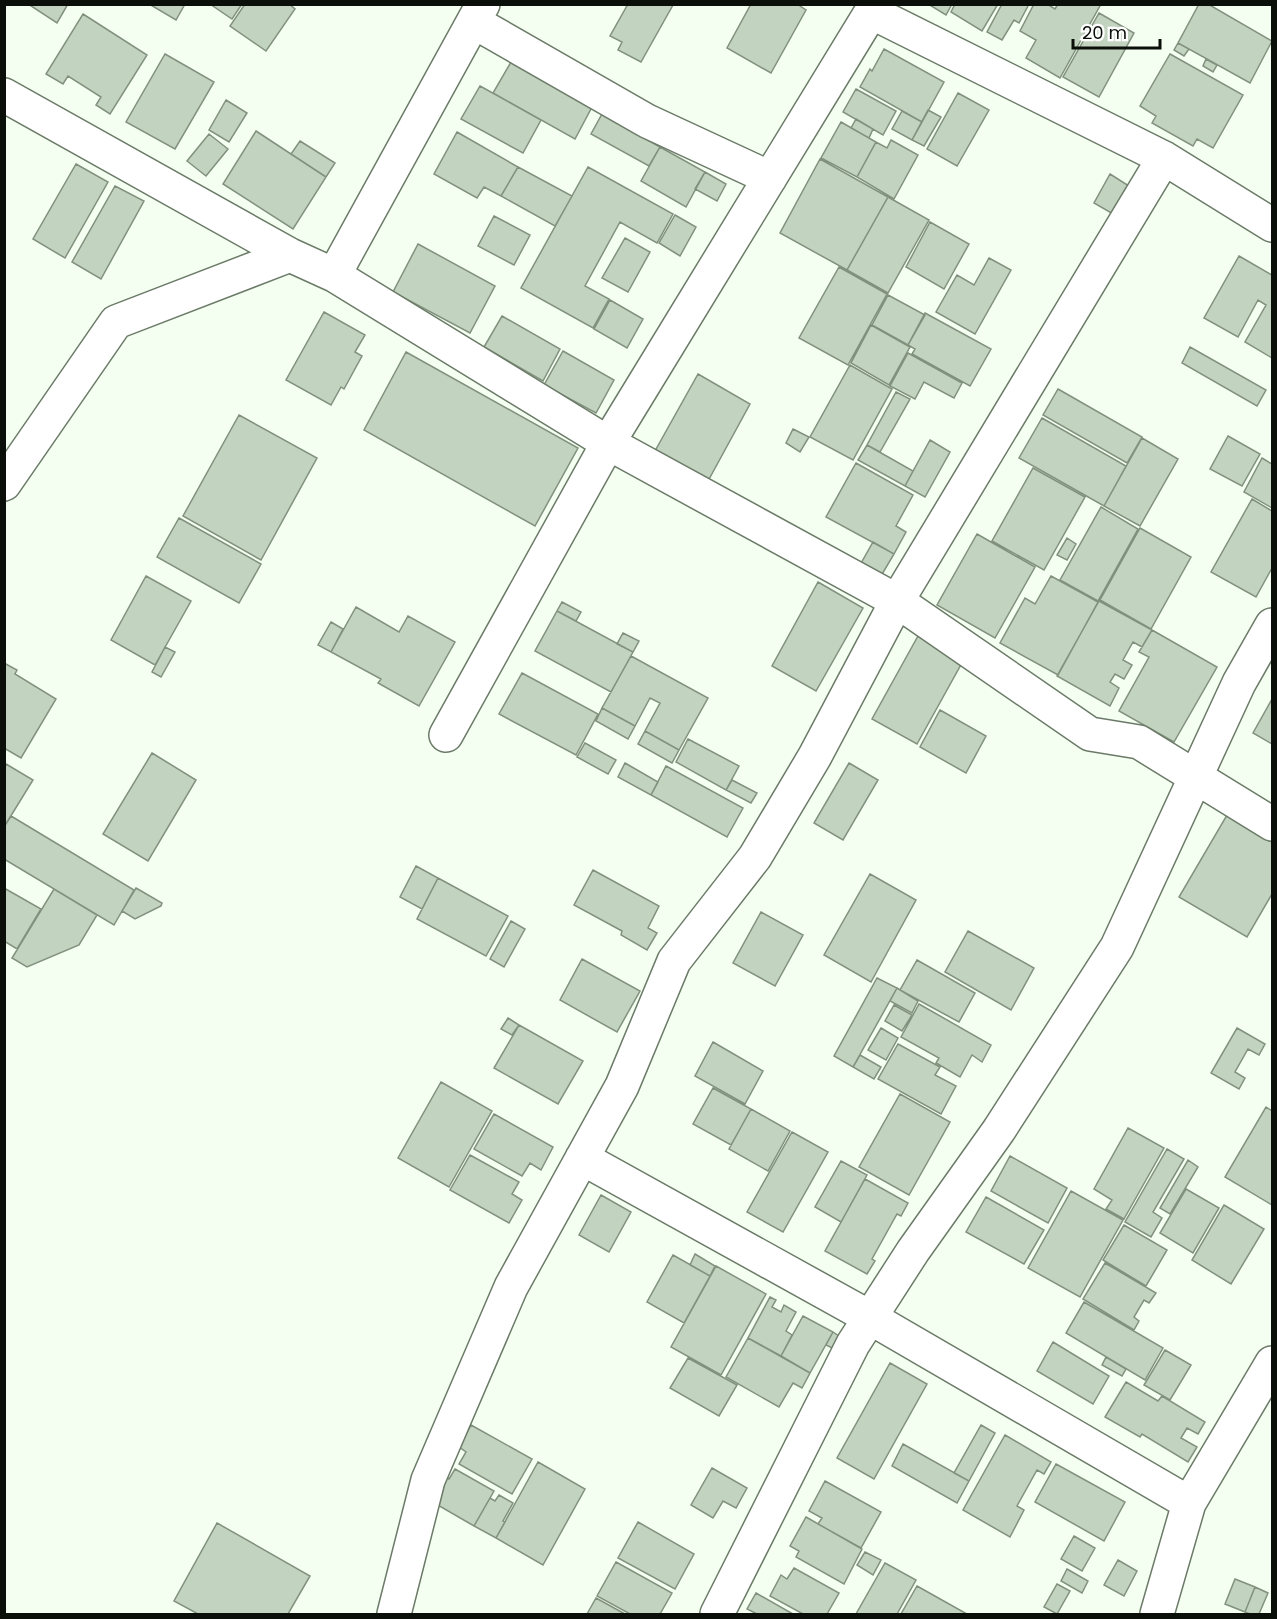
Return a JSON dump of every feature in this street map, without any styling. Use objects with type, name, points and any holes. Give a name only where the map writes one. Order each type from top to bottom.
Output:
[{"type":"street","points":[[446,735],[608,443],[873,8],[1164,158],[1272,225]]},
{"type":"street","points":[[334,275],[478,13],[647,121],[770,178]]},
{"type":"street","points":[[4,95],[290,255],[334,275],[608,443],[897,601],[1090,734],[1139,742],[1272,824]]},
{"type":"street","points":[[394,1614],[428,1480],[511,1287],[622,1086],[674,962],[755,857],[816,756],[897,601],[1164,158]]},
{"type":"street","points":[[4,484],[116,322],[290,255]]},
{"type":"street","points":[[717,1614],[853,1344],[869,1317],[999,1130],[1117,947],[1239,683],[1272,625]]},
{"type":"street","points":[[582,1158],[869,1317],[1189,1503]]},
{"type":"street","points":[[1157,1614],[1189,1503],[1272,1363]]},
{"type":"building","points":[[28,4],[68,4],[57,23]]},
{"type":"building","points":[[149,4],[185,4],[176,20]]},
{"type":"building","points":[[210,4],[242,4],[232,19]]},
{"type":"building","points":[[245,4],[289,4],[295,9],[266,51],[230,26]]},
{"type":"building","points":[[628,4],[673,5],[641,62],[618,50],[622,42],[610,36]]},
{"type":"building","points":[[751,4],[797,4],[806,10],[771,73],[727,48]]},
{"type":"building","points":[[928,4],[952,4],[946,15]]},
{"type":"building","points":[[955,4],[998,4],[982,31],[951,12]]},
{"type":"building","points":[[1002,4],[1029,4],[1019,23],[1014,20],[1002,40],[987,32]]},
{"type":"building","points":[[1034,4],[1047,4],[1055,9],[1058,4],[1101,4],[1060,78],[1026,58],[1036,40],[1020,31]]},
{"type":"building","points":[[1199,4],[1208,4],[1272,41],[1250,83],[1178,43]]},
{"type":"building","points":[[1099,13],[1134,33],[1099,97],[1063,77]]},
{"type":"building","points":[[83,14],[147,55],[110,114],[96,105],[101,97],[68,76],[63,84],[46,74]]},
{"type":"building","points":[[1178,43],[1189,49],[1184,56],[1174,50]]},
{"type":"building","points":[[884,49],[944,82],[922,122],[860,87]]},
{"type":"building","points":[[165,54],[214,82],[175,149],[126,122]]},
{"type":"building","points":[[1170,54],[1243,95],[1213,148],[1197,139],[1193,146],[1152,123],[1156,116],[1140,106]]},
{"type":"building","points":[[1206,59],[1217,65],[1213,72],[1203,66]]},
{"type":"building","points":[[511,62],[592,107],[575,139],[493,93]]},
{"type":"building","points":[[480,86],[541,120],[523,153],[461,119]]},
{"type":"building","points":[[856,89],[896,111],[883,135],[843,112]]},
{"type":"building","points":[[958,93],[989,110],[957,166],[927,149]]},
{"type":"building","points":[[226,100],[247,113],[229,142],[209,130]]},
{"type":"building","points":[[928,110],[941,117],[924,146],[912,140]]},
{"type":"building","points":[[902,111],[922,122],[912,140],[892,129]]},
{"type":"building","points":[[602,114],[660,147],[649,166],[591,134]]},
{"type":"building","points":[[856,119],[873,129],[869,138],[851,128]]},
{"type":"building","points":[[841,122],[876,142],[857,177],[821,158]]},
{"type":"building","points":[[256,131],[326,177],[293,229],[223,184]]},
{"type":"building","points":[[457,132],[518,167],[501,196],[484,187],[477,198],[434,174]]},
{"type":"building","points":[[209,134],[228,149],[206,176],[187,161]]},
{"type":"building","points":[[891,140],[918,155],[894,199],[857,177],[876,142],[887,148]]},
{"type":"building","points":[[300,141],[335,163],[326,177],[291,154]]},
{"type":"building","points":[[660,147],[705,172],[686,207],[641,181]]},
{"type":"building","points":[[820,159],[888,197],[847,270],[780,233]]},
{"type":"building","points":[[76,164],[108,182],[65,258],[33,239]]},
{"type":"building","points":[[518,167],[572,196],[555,226],[501,196]]},
{"type":"building","points":[[588,167],[673,214],[657,243],[620,222],[585,286],[609,299],[593,328],[521,288]]},
{"type":"building","points":[[705,172],[726,184],[717,201],[695,189]]},
{"type":"building","points":[[1110,174],[1129,186],[1113,214],[1094,203]]},
{"type":"building","points":[[115,186],[144,201],[101,279],[72,262]]},
{"type":"building","points":[[888,197],[929,220],[888,293],[847,270]]},
{"type":"building","points":[[675,215],[696,227],[680,256],[659,243]]},
{"type":"building","points":[[494,216],[530,235],[514,265],[478,246]]},
{"type":"building","points":[[930,222],[969,244],[944,289],[906,267]]},
{"type":"building","points":[[625,238],[650,252],[628,292],[602,278]]},
{"type":"building","points":[[418,244],[495,286],[470,333],[393,292]]},
{"type":"building","points":[[1239,256],[1272,275],[1272,358],[1245,342],[1266,305],[1258,300],[1238,337],[1204,318]]},
{"type":"building","points":[[989,258],[1011,270],[975,334],[936,312],[957,275],[974,285]]},
{"type":"building","points":[[839,267],[887,294],[848,365],[799,338]]},
{"type":"building","points":[[888,295],[925,315],[908,345],[872,325]]},
{"type":"building","points":[[610,300],[643,319],[627,348],[594,329]]},
{"type":"building","points":[[324,312],[365,335],[355,352],[362,356],[344,389],[341,387],[331,405],[286,380]]},
{"type":"building","points":[[925,313],[991,349],[970,386],[912,354],[915,349],[908,345]]},
{"type":"building","points":[[502,316],[560,349],[543,381],[484,347]]},
{"type":"building","points":[[871,325],[910,347],[889,385],[851,363]]},
{"type":"building","points":[[1190,347],[1266,390],[1257,406],[1182,363]]},
{"type":"building","points":[[563,351],[614,380],[596,413],[544,385]]},
{"type":"building","points":[[406,352],[578,448],[535,526],[364,430]]},
{"type":"building","points":[[908,353],[962,383],[954,398],[924,382],[915,399],[890,386]]},
{"type":"building","points":[[850,365],[892,389],[853,460],[810,437]]},
{"type":"building","points":[[698,374],[750,404],[708,481],[655,451]]},
{"type":"building","points":[[1058,389],[1142,437],[1127,463],[1043,415]]},
{"type":"building","points":[[896,392],[910,399],[880,452],[867,445]]},
{"type":"building","points":[[239,415],[317,458],[261,560],[183,516]]},
{"type":"building","points":[[1042,418],[1126,466],[1104,506],[1019,458]]},
{"type":"building","points":[[793,429],[809,437],[800,452],[786,443]]},
{"type":"building","points":[[1228,436],[1260,454],[1242,486],[1210,469]]},
{"type":"building","points":[[1142,438],[1178,459],[1140,526],[1104,506]]},
{"type":"building","points":[[930,440],[950,452],[925,497],[905,486]]},
{"type":"building","points":[[867,445],[913,471],[905,486],[858,460]]},
{"type":"building","points":[[1262,458],[1272,464],[1272,508],[1244,492]]},
{"type":"building","points":[[856,463],[913,495],[896,526],[906,532],[894,554],[826,517]]},
{"type":"building","points":[[1033,468],[1085,497],[1044,570],[992,541]]},
{"type":"building","points":[[1252,499],[1272,511],[1272,568],[1256,597],[1211,572]]},
{"type":"building","points":[[1101,507],[1138,529],[1098,601],[1060,580]]},
{"type":"building","points":[[179,518],[261,564],[239,603],[157,557]]},
{"type":"building","points":[[1140,528],[1191,557],[1151,629],[1100,600]]},
{"type":"building","points":[[977,534],[1035,567],[995,638],[937,605]]},
{"type":"building","points":[[1067,538],[1076,544],[1067,560],[1057,555]]},
{"type":"building","points":[[873,542],[894,554],[881,576],[860,565]]},
{"type":"building","points":[[146,576],[191,601],[155,665],[111,640]]},
{"type":"building","points":[[1051,576],[1098,602],[1058,675],[1000,643],[1025,598],[1035,604]]},
{"type":"building","points":[[818,582],[863,608],[816,691],[772,666]]},
{"type":"building","points":[[1099,601],[1152,630],[1142,647],[1133,642],[1123,660],[1132,665],[1124,679],[1115,674],[1110,682],[1119,688],[1110,706],[1057,676]]},
{"type":"building","points":[[562,602],[581,612],[576,621],[557,611]]},
{"type":"building","points":[[356,607],[399,632],[408,616],[455,642],[419,706],[378,683],[381,679],[331,652]]},
{"type":"building","points":[[557,611],[633,652],[611,692],[535,651]]},
{"type":"building","points":[[331,622],[343,629],[331,652],[318,645]]},
{"type":"building","points":[[1152,630],[1217,667],[1174,742],[1119,711],[1149,657],[1139,652]]},
{"type":"building","points":[[623,633],[639,641],[633,652],[617,644]]},
{"type":"building","points":[[918,636],[963,661],[917,744],[872,719]]},
{"type":"building","points":[[165,647],[175,652],[161,677],[152,672]]},
{"type":"building","points":[[631,656],[708,698],[679,750],[645,731],[660,703],[650,698],[635,726],[602,708]]},
{"type":"building","points":[[4,663],[17,670],[15,674],[56,699],[21,758],[4,748]]},
{"type":"building","points":[[522,673],[598,714],[576,755],[499,714]]},
{"type":"building","points":[[1272,699],[1272,744],[1253,733]]},
{"type":"building","points":[[602,708],[635,726],[628,739],[596,721]]},
{"type":"building","points":[[940,710],[986,736],[966,773],[920,747]]},
{"type":"building","points":[[645,731],[679,750],[672,763],[638,744]]},
{"type":"building","points":[[688,739],[739,766],[726,790],[676,762]]},
{"type":"building","points":[[585,743],[616,760],[608,774],[577,757]]},
{"type":"building","points":[[152,753],[196,780],[148,861],[103,834]]},
{"type":"building","points":[[625,763],[658,782],[651,795],[618,777]]},
{"type":"building","points":[[849,763],[878,780],[843,840],[814,823]]},
{"type":"building","points":[[6,764],[33,780],[4,827],[4,767]]},
{"type":"building","points":[[666,766],[743,808],[727,837],[651,795]]},
{"type":"building","points":[[732,780],[757,793],[751,803],[726,790]]},
{"type":"building","points":[[1227,815],[1272,842],[1272,894],[1247,937],[1179,897]]},
{"type":"building","points":[[11,816],[134,890],[114,925],[4,859],[4,827]]},
{"type":"building","points":[[416,866],[438,878],[422,909],[400,897]]},
{"type":"building","points":[[593,870],[659,906],[648,928],[657,933],[647,950],[621,935],[622,931],[574,905]]},
{"type":"building","points":[[870,874],[916,900],[871,982],[824,955]]},
{"type":"building","points":[[438,878],[508,916],[486,956],[417,919]]},
{"type":"building","points":[[4,888],[41,909],[17,949],[4,941]]},
{"type":"building","points":[[136,888],[162,903],[161,906],[135,919],[122,911]]},
{"type":"building","points":[[54,889],[97,915],[79,945],[27,967],[12,958]]},
{"type":"building","points":[[761,912],[803,935],[775,986],[733,963]]},
{"type":"building","points":[[511,921],[525,929],[504,967],[490,959]]},
{"type":"building","points":[[968,931],[1034,968],[1011,1010],[945,972]]},
{"type":"building","points":[[582,959],[640,991],[617,1032],[560,1000]]},
{"type":"building","points":[[917,960],[975,993],[959,1022],[900,990]]},
{"type":"building","points":[[877,978],[897,988],[853,1067],[834,1056]]},
{"type":"building","points":[[897,988],[918,1001],[912,1013],[890,1001]]},
{"type":"building","points":[[919,1004],[991,1045],[982,1062],[972,1055],[960,1077],[936,1063],[939,1058],[901,1037]]},
{"type":"building","points":[[894,1005],[912,1015],[902,1031],[885,1021]]},
{"type":"building","points":[[508,1018],[519,1025],[512,1035],[501,1029]]},
{"type":"building","points":[[519,1025],[583,1061],[558,1104],[494,1068]]},
{"type":"building","points":[[881,1028],[898,1038],[886,1060],[868,1050]]},
{"type":"building","points":[[1237,1028],[1265,1044],[1259,1055],[1248,1049],[1235,1072],[1245,1078],[1239,1089],[1211,1073]]},
{"type":"building","points":[[713,1042],[763,1071],[745,1104],[695,1076]]},
{"type":"building","points":[[898,1044],[940,1067],[935,1075],[956,1086],[941,1114],[878,1079]]},
{"type":"building","points":[[860,1055],[881,1067],[874,1079],[853,1067]]},
{"type":"building","points":[[441,1082],[492,1111],[449,1187],[398,1158]]},
{"type":"building","points":[[713,1088],[751,1109],[731,1145],[693,1124]]},
{"type":"building","points":[[900,1094],[950,1122],[909,1195],[859,1167]]},
{"type":"building","points":[[1266,1107],[1272,1111],[1272,1205],[1225,1177]]},
{"type":"building","points":[[751,1109],[790,1131],[768,1171],[729,1149]]},
{"type":"building","points":[[494,1114],[553,1147],[541,1170],[530,1163],[522,1176],[474,1149]]},
{"type":"building","points":[[1128,1128],[1164,1148],[1124,1219],[1106,1209],[1112,1200],[1094,1189]]},
{"type":"building","points":[[792,1132],[828,1152],[783,1232],[747,1212]]},
{"type":"building","points":[[1167,1149],[1184,1159],[1153,1212],[1162,1218],[1151,1237],[1125,1222]]},
{"type":"building","points":[[470,1155],[519,1182],[512,1194],[522,1200],[509,1223],[450,1190]]},
{"type":"building","points":[[1010,1156],[1067,1188],[1048,1223],[991,1191]]},
{"type":"building","points":[[1188,1160],[1198,1167],[1170,1214],[1160,1208]]},
{"type":"building","points":[[841,1161],[867,1175],[841,1222],[815,1207]]},
{"type":"building","points":[[865,1179],[908,1203],[901,1216],[897,1214],[872,1259],[875,1261],[867,1274],[825,1251]]},
{"type":"building","points":[[1186,1189],[1219,1208],[1193,1253],[1160,1233]]},
{"type":"building","points":[[1071,1191],[1123,1220],[1080,1297],[1028,1268]]},
{"type":"building","points":[[601,1195],[631,1212],[609,1252],[579,1235]]},
{"type":"building","points":[[986,1197],[1044,1230],[1024,1264],[966,1232]]},
{"type":"building","points":[[1224,1205],[1264,1229],[1231,1284],[1192,1260]]},
{"type":"building","points":[[1124,1225],[1167,1250],[1146,1286],[1103,1260]]},
{"type":"building","points":[[695,1254],[715,1266],[710,1276],[690,1265]]},
{"type":"building","points":[[673,1255],[710,1276],[684,1323],[647,1302]]},
{"type":"building","points":[[1105,1263],[1156,1293],[1149,1303],[1144,1300],[1134,1317],[1139,1321],[1134,1330],[1083,1299]]},
{"type":"building","points":[[716,1266],[766,1294],[721,1375],[671,1347]]},
{"type":"building","points":[[770,1297],[776,1300],[772,1307],[781,1312],[784,1305],[796,1312],[786,1331],[792,1335],[781,1356],[748,1338]]},
{"type":"building","points":[[1084,1302],[1163,1348],[1145,1380],[1066,1333]]},
{"type":"building","points":[[803,1316],[833,1332],[810,1373],[781,1356]]},
{"type":"building","points":[[833,1332],[842,1338],[836,1350],[826,1345]]},
{"type":"building","points":[[748,1338],[810,1373],[802,1388],[793,1383],[779,1407],[726,1377]]},
{"type":"building","points":[[1053,1342],[1109,1376],[1093,1404],[1037,1371]]},
{"type":"building","points":[[1165,1350],[1191,1365],[1170,1400],[1144,1385]]},
{"type":"building","points":[[1106,1357],[1126,1369],[1122,1376],[1102,1365]]},
{"type":"building","points":[[688,1358],[737,1385],[719,1416],[670,1388]]},
{"type":"building","points":[[890,1363],[927,1384],[874,1479],[837,1458]]},
{"type":"building","points":[[1126,1382],[1158,1401],[1162,1396],[1205,1422],[1198,1434],[1187,1428],[1181,1438],[1197,1447],[1188,1462],[1142,1434],[1140,1437],[1105,1417]]},
{"type":"building","points":[[471,1425],[532,1459],[512,1494],[459,1464],[466,1452],[459,1447]]},
{"type":"building","points":[[981,1425],[995,1433],[969,1481],[954,1473]]},
{"type":"building","points":[[1005,1435],[1051,1462],[1044,1474],[1037,1470],[1017,1506],[1024,1510],[1010,1537],[963,1510]]},
{"type":"building","points":[[903,1444],[969,1481],[957,1503],[892,1466]]},
{"type":"building","points":[[538,1462],[585,1489],[543,1565],[496,1538]]},
{"type":"building","points":[[1056,1464],[1125,1502],[1104,1541],[1035,1502]]},
{"type":"building","points":[[712,1468],[747,1488],[736,1508],[723,1501],[713,1518],[691,1505]]},
{"type":"building","points":[[455,1469],[494,1491],[474,1526],[429,1500],[443,1476],[449,1479]]},
{"type":"building","points":[[825,1481],[881,1512],[861,1548],[818,1524],[822,1518],[809,1511]]},
{"type":"building","points":[[499,1495],[513,1503],[496,1538],[474,1526],[490,1498],[495,1501]]},
{"type":"building","points":[[806,1517],[862,1549],[844,1584],[796,1557],[799,1551],[790,1546]]},
{"type":"building","points":[[638,1522],[694,1554],[675,1589],[618,1558]]},
{"type":"building","points":[[217,1523],[310,1576],[288,1614],[198,1614],[174,1601]]},
{"type":"building","points":[[1074,1536],[1095,1548],[1082,1571],[1061,1559]]},
{"type":"building","points":[[865,1552],[881,1560],[873,1575],[857,1565]]},
{"type":"building","points":[[1118,1560],[1137,1571],[1124,1596],[1104,1585]]},
{"type":"building","points":[[616,1562],[672,1593],[660,1614],[630,1614],[597,1596]]},
{"type":"building","points":[[885,1563],[916,1580],[897,1614],[856,1614]]},
{"type":"building","points":[[794,1568],[839,1593],[827,1614],[803,1614],[770,1596],[781,1575],[787,1579]]},
{"type":"building","points":[[1067,1569],[1088,1581],[1082,1593],[1061,1581]]},
{"type":"building","points":[[1235,1579],[1255,1587],[1245,1612],[1225,1604]]},
{"type":"building","points":[[1057,1584],[1070,1591],[1057,1614],[1044,1607]]},
{"type":"building","points":[[917,1586],[967,1614],[901,1614]]},
{"type":"building","points":[[1255,1587],[1268,1593],[1259,1614],[1250,1614],[1245,1612]]},
{"type":"building","points":[[756,1593],[793,1614],[757,1614],[747,1609]]},
{"type":"building","points":[[596,1598],[625,1614],[587,1614]]}]
